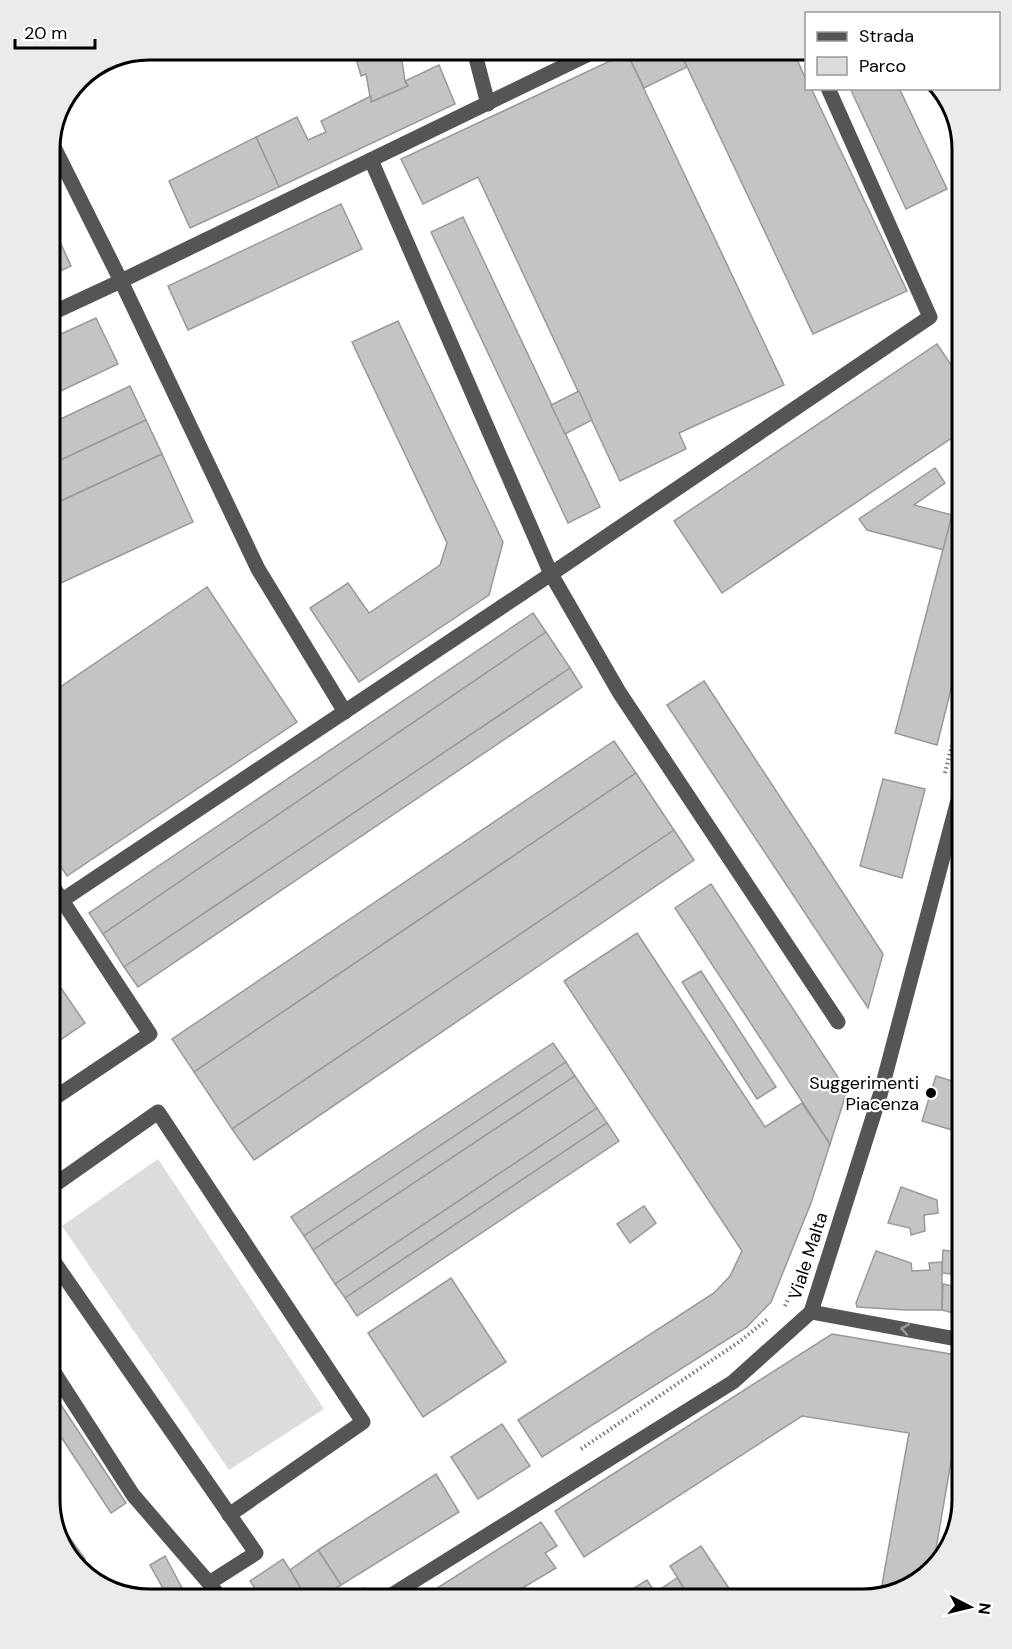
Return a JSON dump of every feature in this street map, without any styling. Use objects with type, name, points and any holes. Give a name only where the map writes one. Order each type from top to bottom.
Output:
[{"type":"street","points":[[477,60],[488,104]]},
{"type":"street","points":[[60,309],[576,60]]},
{"type":"street","points":[[62,901],[930,317],[829,90]]},
{"type":"street","points":[[60,159],[121,281],[258,569],[345,712]]},
{"type":"street","points":[[371,160],[551,574],[620,692],[838,1022]]},
{"type":"street","name":"Viale Malta","points":[[401,1589],[733,1382],[811,1312],[880,1095],[952,826]]},
{"type":"street","points":[[60,898],[150,1034],[60,1094]]},
{"type":"street","points":[[60,1181],[158,1112],[363,1422],[229,1515]]},
{"type":"street","points":[[60,1270],[256,1553],[208,1583]]},
{"type":"street","points":[[811,1312],[952,1338]]},
{"type":"street","points":[[60,1382],[133,1495],[213,1589]]},
{"type":"path","points":[[943,782],[952,747]]},
{"type":"path","points":[[784,1307],[800,1274]]},
{"type":"path","points":[[577,1452],[739,1342],[775,1314]]},
{"type":"green space","points":[[158,1159],[324,1409],[229,1470],[62,1226]]},
{"type":"building","points":[[356,60],[402,60],[408,86],[371,102],[366,74],[361,76]]},
{"type":"building","points":[[612,60],[630,60],[784,385],[679,433],[686,449],[620,481],[478,177],[423,204],[401,159]]},
{"type":"building","points":[[630,60],[684,60],[687,67],[644,88]]},
{"type":"building","points":[[684,60],[797,60],[805,78],[805,90],[812,90],[907,291],[813,334]]},
{"type":"building","points":[[439,65],[455,104],[279,187],[256,137],[297,117],[308,140],[326,132],[321,121],[371,96],[371,102],[408,86],[405,81]]},
{"type":"building","points":[[851,90],[900,90],[947,189],[906,209]]},
{"type":"building","points":[[256,137],[279,187],[190,228],[169,181]]},
{"type":"building","points":[[341,204],[362,249],[188,330],[168,286]]},
{"type":"building","points":[[463,217],[600,507],[568,523],[431,232]]},
{"type":"building","points":[[60,242],[71,266],[60,271]]},
{"type":"building","points":[[96,318],[118,364],[60,391],[60,334]]},
{"type":"building","points":[[398,321],[503,542],[489,595],[359,682],[310,608],[348,583],[369,613],[440,565],[447,543],[352,342]]},
{"type":"building","points":[[937,344],[952,366],[952,438],[722,593],[674,521]]},
{"type":"building","points":[[130,386],[146,420],[60,460],[60,419]]},
{"type":"building","points":[[579,391],[592,420],[565,434],[551,405]]},
{"type":"building","points":[[146,420],[162,454],[60,501],[60,460]]},
{"type":"building","points":[[162,454],[193,522],[60,583],[60,501]]},
{"type":"building","points":[[935,468],[945,483],[914,505],[952,515],[944,550],[867,530],[859,519]]},
{"type":"building","points":[[952,515],[952,685],[937,745],[895,733]]},
{"type":"building","points":[[207,587],[297,722],[67,876],[60,865],[60,687]]},
{"type":"building","points":[[533,613],[546,632],[103,934],[89,913]]},
{"type":"building","points":[[546,632],[570,668],[124,967],[103,934]]},
{"type":"building","points":[[570,668],[582,687],[138,987],[124,967]]},
{"type":"building","points":[[704,681],[883,954],[868,1008],[667,705]]},
{"type":"building","points":[[614,741],[636,773],[194,1072],[172,1039]]},
{"type":"building","points":[[636,773],[674,830],[232,1129],[194,1072]]},
{"type":"building","points":[[883,779],[925,789],[902,878],[860,866]]},
{"type":"building","points":[[674,830],[694,860],[254,1160],[232,1129]]},
{"type":"building","points":[[711,884],[847,1091],[830,1144],[675,908]]},
{"type":"building","points":[[637,933],[765,1127],[802,1103],[830,1144],[811,1203],[771,1302],[747,1327],[542,1457],[518,1420],[714,1293],[730,1276],[742,1251],[564,981]]},
{"type":"building","points":[[701,971],[776,1087],[757,1099],[682,982]]},
{"type":"building","points":[[60,987],[85,1023],[60,1040]]},
{"type":"building","points":[[553,1043],[566,1062],[304,1236],[291,1217]]},
{"type":"building","points":[[566,1062],[575,1076],[313,1250],[304,1236]]},
{"type":"building","points":[[575,1076],[597,1108],[335,1284],[313,1250]]},
{"type":"building","points":[[936,1076],[952,1081],[952,1130],[922,1121]]},
{"type":"building","points":[[597,1108],[607,1123],[345,1298],[335,1284]]},
{"type":"building","points":[[607,1123],[619,1141],[357,1316],[345,1298]]},
{"type":"building","points":[[901,1187],[937,1200],[938,1213],[924,1215],[925,1231],[911,1235],[910,1228],[888,1223]]},
{"type":"building","points":[[644,1206],[656,1223],[630,1243],[617,1224]]},
{"type":"building","points":[[943,1250],[952,1251],[952,1274],[942,1273]]},
{"type":"building","points":[[876,1251],[911,1263],[912,1271],[930,1270],[929,1263],[942,1262],[942,1310],[857,1307],[856,1303]]},
{"type":"building","points":[[451,1278],[506,1362],[423,1417],[368,1333]]},
{"type":"building","points":[[943,1284],[952,1286],[952,1313],[942,1310]]},
{"type":"building","points":[[832,1334],[952,1354],[952,1456],[936,1551],[917,1571],[902,1580],[882,1587],[909,1433],[802,1416],[584,1557],[555,1511]]},
{"type":"building","points":[[60,1404],[126,1503],[111,1513],[60,1435]]},
{"type":"building","points":[[502,1424],[530,1466],[478,1499],[451,1457]]},
{"type":"building","points":[[436,1474],[459,1512],[341,1585],[318,1550]]},
{"type":"building","points":[[541,1522],[557,1546],[545,1553],[556,1568],[521,1589],[436,1589]]},
{"type":"building","points":[[67,1534],[85,1559],[82,1559]]},
{"type":"building","points":[[701,1546],[729,1589],[685,1589],[670,1566]]},
{"type":"building","points":[[318,1550],[341,1585],[335,1589],[301,1589],[290,1570]]},
{"type":"building","points":[[165,1556],[183,1589],[163,1589],[150,1565]]},
{"type":"building","points":[[283,1559],[301,1589],[255,1589],[250,1581]]},
{"type":"building","points":[[677,1578],[684,1589],[660,1589]]},
{"type":"building","points":[[647,1580],[653,1589],[632,1589]]},
{"type":"place","name":"Suggerimenti Piacenza","points":[[931,1093]]}]
